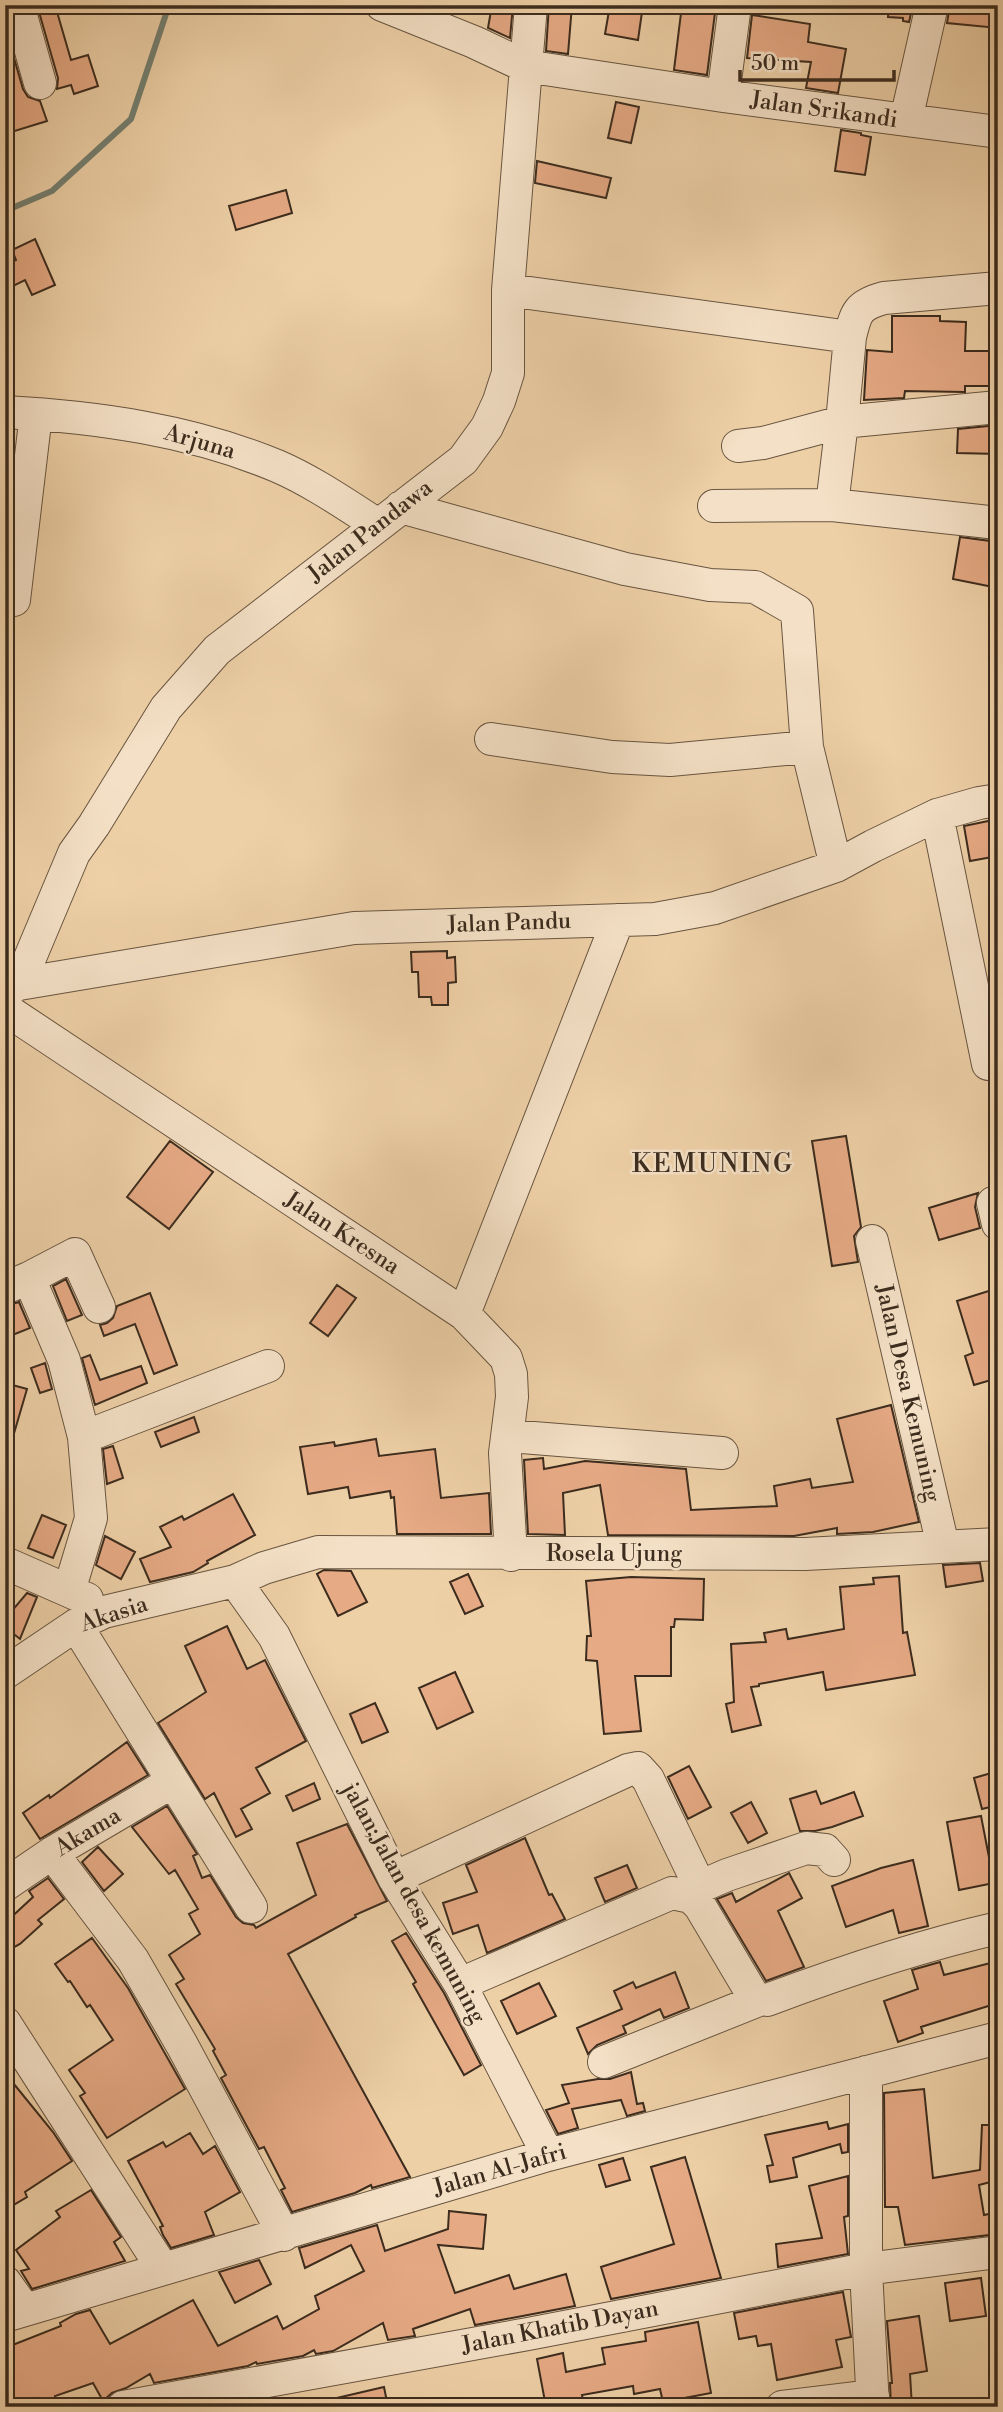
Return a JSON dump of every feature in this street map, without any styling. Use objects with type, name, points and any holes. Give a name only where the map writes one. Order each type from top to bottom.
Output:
[{"type":"street","points":[[18,5],[40,83]]},
{"type":"street","name":"Jalan Srikandi","points":[[382,5],[525,66],[723,96],[998,132]]},
{"type":"street","name":"Jalan Pandawa","points":[[10,995],[74,853],[166,708],[217,650],[463,460],[487,428],[508,373],[508,290],[531,5]]},
{"type":"street","points":[[723,96],[735,5]]},
{"type":"street","points":[[906,120],[932,5]]},
{"type":"street","points":[[832,505],[850,337],[855,317],[868,302],[884,298],[998,288]]},
{"type":"street","points":[[508,290],[850,337]]},
{"type":"street","points":[[738,446],[763,443],[842,422],[998,407]]},
{"type":"street","name":"Arjuna","points":[[5,412],[130,423],[210,443],[277,466],[328,493],[390,516],[625,569],[710,585],[755,587],[797,611],[807,747]]},
{"type":"street","points":[[14,600],[36,414]]},
{"type":"street","points":[[714,506],[832,505],[998,523]]},
{"type":"street","points":[[491,739],[612,757],[670,760],[807,747],[836,866]]},
{"type":"street","name":"Jalan Pandu","points":[[10,995],[354,928],[655,919],[715,908],[836,866],[937,815],[998,800]]},
{"type":"street","points":[[937,815],[988,1064]]},
{"type":"street","points":[[464,1314],[618,920]]},
{"type":"street","name":"Jalan Kresna","points":[[10,995],[464,1314],[506,1358],[512,1374],[506,1453],[511,1555]]},
{"type":"street","name":"Jalan Desa Kemuning","points":[[872,1241],[943,1546]]},
{"type":"street","points":[[69,1591],[91,1518],[84,1437],[64,1360],[17,1283],[75,1254],[99,1307]]},
{"type":"street","points":[[84,1437],[268,1366]]},
{"type":"street","points":[[508,1436],[722,1453]]},
{"type":"street","name":"Rosela Ujung","points":[[235,1581],[264,1567],[318,1552],[392,1551],[511,1555],[804,1554],[998,1544]]},
{"type":"street","points":[[5,1563],[94,1604],[90,1618],[172,1782],[251,1907]]},
{"type":"street","name":"Akasia","points":[[5,1673],[90,1618],[235,1581]]},
{"type":"street","name":"jalan;Jalan desa kemuning","points":[[235,1581],[274,1636],[394,1878],[460,1984],[548,2155]]},
{"type":"street","points":[[394,1878],[628,1770],[638,1768],[648,1779],[691,1890],[691,1897],[700,1906],[754,1997],[759,2000]]},
{"type":"street","name":"Akama","points":[[5,1885],[52,1853],[172,1782]]},
{"type":"street","points":[[460,1984],[661,1897],[691,1890],[806,1848],[825,1850],[834,1860]]},
{"type":"street","points":[[52,1853],[133,1960],[284,2235]]},
{"type":"street","points":[[604,2062],[759,2000],[767,2000],[948,1940],[998,1928]]},
{"type":"street","points":[[5,2023],[163,2269]]},
{"type":"street","name":"Jalan Al-Jafri","points":[[15,2313],[548,2155],[998,2038]]},
{"type":"street","points":[[782,2407],[873,2402],[866,2269],[866,2072]]},
{"type":"street","name":"Jalan Khatib Dayan","points":[[123,2407],[528,2334],[866,2269],[998,2252]]},
{"type":"street","points":[[5,2282],[15,2313]]},
{"type":"building","points":[[37,5],[55,5],[71,60],[88,55],[98,86],[74,94],[71,85],[57,89],[58,78]]},
{"type":"building","points":[[492,5],[513,5],[510,38],[488,28]]},
{"type":"building","points":[[549,5],[572,5],[568,54],[546,51]]},
{"type":"building","points":[[610,5],[643,5],[638,40],[605,34]]},
{"type":"building","points":[[682,5],[716,5],[707,75],[674,70]]},
{"type":"building","points":[[889,5],[913,5],[909,22],[903,21],[903,18],[888,17]]},
{"type":"building","points":[[950,5],[974,5],[973,10],[998,13],[998,28],[947,23]]},
{"type":"building","points":[[752,15],[810,24],[808,42],[846,49],[838,93],[806,88],[811,62],[747,58]]},
{"type":"building","points":[[5,27],[23,89],[28,97],[40,101],[47,121],[5,134]]},
{"type":"building","points":[[616,102],[639,107],[631,143],[608,138]]},
{"type":"building","points":[[841,130],[871,137],[865,175],[835,171]]},
{"type":"building","points":[[537,161],[611,178],[606,198],[535,183]]},
{"type":"building","points":[[286,190],[292,213],[236,230],[229,206]]},
{"type":"building","points":[[35,239],[55,285],[32,295],[25,280],[5,290],[5,265],[16,260],[12,250]]},
{"type":"building","points":[[892,316],[940,316],[940,321],[966,322],[965,351],[998,351],[998,386],[965,386],[965,392],[905,391],[904,398],[864,400],[867,350],[892,352]]},
{"type":"building","points":[[998,425],[998,454],[957,453],[958,429]]},
{"type":"building","points":[[960,537],[998,542],[998,588],[953,579]]},
{"type":"building","points":[[998,819],[998,856],[970,861],[964,826]]},
{"type":"building","points":[[447,951],[447,958],[455,957],[456,982],[448,983],[448,1005],[432,1005],[431,997],[419,997],[418,972],[412,972],[411,952]]},
{"type":"building","points":[[846,1136],[861,1227],[854,1236],[858,1262],[832,1266],[812,1141]]},
{"type":"building","points":[[170,1141],[213,1172],[169,1229],[127,1197]]},
{"type":"building","points":[[978,1193],[975,1207],[980,1228],[939,1240],[929,1208]]},
{"type":"building","points":[[66,1279],[82,1315],[67,1321],[53,1286]]},
{"type":"building","points":[[337,1285],[356,1298],[328,1336],[310,1323]]},
{"type":"building","points":[[998,1288],[998,1378],[974,1385],[965,1356],[973,1353],[957,1301]]},
{"type":"building","points":[[150,1293],[177,1365],[154,1374],[135,1324],[104,1336],[100,1325],[113,1318],[117,1306]]},
{"type":"building","points":[[19,1302],[30,1328],[5,1338],[5,1306]]},
{"type":"building","points":[[90,1355],[100,1380],[141,1366],[147,1383],[95,1405],[82,1358]]},
{"type":"building","points":[[45,1363],[52,1389],[40,1393],[31,1368]]},
{"type":"building","points":[[5,1383],[27,1389],[10,1447],[5,1446]]},
{"type":"building","points":[[891,1405],[919,1522],[873,1532],[837,1534],[837,1528],[794,1536],[608,1535],[600,1485],[563,1493],[565,1535],[528,1534],[524,1460],[543,1458],[544,1469],[585,1461],[686,1469],[691,1510],[777,1506],[774,1486],[810,1479],[812,1488],[853,1482],[837,1419]]},
{"type":"building","points":[[194,1417],[199,1432],[161,1447],[155,1432]]},
{"type":"building","points":[[376,1439],[379,1456],[435,1449],[441,1498],[489,1493],[491,1534],[397,1534],[394,1497],[391,1498],[390,1491],[350,1498],[348,1487],[308,1494],[300,1447],[334,1442],[335,1446]]},
{"type":"building","points":[[113,1446],[123,1478],[107,1484],[103,1449]]},
{"type":"building","points":[[233,1494],[255,1535],[207,1561],[208,1563],[193,1572],[150,1582],[140,1559],[171,1547],[160,1527],[182,1516],[184,1520]]},
{"type":"building","points":[[42,1515],[66,1525],[53,1558],[28,1548]]},
{"type":"building","points":[[105,1536],[135,1552],[121,1579],[96,1565]]},
{"type":"building","points":[[980,1563],[983,1581],[946,1587],[943,1565]]},
{"type":"building","points":[[324,1570],[351,1571],[367,1602],[338,1616],[317,1574]]},
{"type":"building","points":[[468,1574],[483,1606],[465,1614],[450,1582]]},
{"type":"building","points":[[899,1576],[903,1633],[907,1632],[915,1675],[826,1690],[823,1672],[759,1684],[751,1687],[761,1725],[732,1732],[726,1704],[734,1702],[731,1644],[766,1642],[764,1633],[786,1629],[788,1639],[844,1629],[840,1587],[874,1584],[873,1578]]},
{"type":"building","points":[[631,1577],[704,1579],[703,1620],[675,1619],[674,1627],[671,1627],[671,1676],[635,1676],[641,1731],[604,1734],[597,1661],[586,1660],[587,1636],[591,1636],[586,1581]]},
{"type":"building","points":[[27,1593],[37,1597],[20,1639],[5,1627],[5,1619]]},
{"type":"building","points":[[227,1626],[247,1669],[265,1660],[306,1741],[256,1768],[270,1793],[241,1809],[252,1829],[236,1837],[214,1793],[205,1799],[158,1723],[206,1692],[185,1646]]},
{"type":"building","points":[[455,1672],[473,1712],[437,1729],[419,1688]]},
{"type":"building","points":[[375,1703],[388,1732],[362,1743],[350,1714]]},
{"type":"building","points":[[127,1742],[148,1775],[40,1839],[23,1813],[49,1795],[50,1798]]},
{"type":"building","points":[[689,1766],[711,1807],[688,1819],[668,1777]]},
{"type":"building","points":[[998,1771],[998,1805],[982,1809],[974,1778]]},
{"type":"building","points":[[314,1783],[320,1799],[293,1811],[286,1796]]},
{"type":"building","points":[[816,1791],[821,1804],[854,1792],[863,1816],[832,1827],[800,1831],[790,1799]]},
{"type":"building","points":[[751,1802],[767,1833],[748,1843],[731,1813]]},
{"type":"building","points":[[167,1806],[197,1854],[193,1856],[202,1878],[210,1875],[236,1917],[256,1928],[316,1895],[297,1843],[347,1824],[387,1901],[355,1915],[356,1917],[288,1954],[410,2177],[372,2188],[371,2185],[355,2193],[292,2212],[281,2190],[285,2188],[264,2147],[259,2149],[221,2078],[226,2075],[213,2051],[215,2049],[176,1984],[184,1979],[169,1955],[200,1934],[189,1914],[198,1909],[175,1870],[169,1874],[132,1827]]},
{"type":"building","points":[[981,1816],[994,1883],[959,1890],[947,1822]]},
{"type":"building","points":[[525,1838],[549,1895],[552,1894],[565,1919],[487,1953],[478,1925],[453,1934],[443,1903],[477,1892],[466,1865]]},
{"type":"building","points":[[98,1847],[123,1874],[104,1891],[82,1862]]},
{"type":"building","points":[[913,1860],[928,1926],[899,1933],[893,1910],[846,1927],[832,1886],[881,1868]]},
{"type":"building","points":[[627,1865],[637,1888],[605,1902],[595,1878]]},
{"type":"building","points":[[789,1873],[802,1898],[778,1911],[804,1967],[766,1981],[717,1899],[732,1893],[736,1902]]},
{"type":"building","points":[[48,1878],[64,1899],[38,1920],[42,1924],[20,1944],[5,1952],[5,1923],[33,1897],[29,1891]]},
{"type":"building","points":[[406,1933],[444,1993],[481,2065],[464,2075],[392,1941]]},
{"type":"building","points":[[92,1938],[128,1988],[185,2089],[107,2138],[80,2096],[85,2093],[69,2070],[113,2040],[90,2005],[87,2007],[55,1964]]},
{"type":"building","points":[[998,1961],[998,2003],[921,2027],[923,2033],[898,2042],[884,2001],[918,1989],[912,1970],[940,1962],[944,1975]]},
{"type":"building","points":[[675,1972],[689,2008],[664,2018],[660,2009],[623,2026],[626,2033],[597,2045],[588,2054],[577,2028],[622,2009],[614,1991],[633,1982],[636,1988]]},
{"type":"building","points":[[539,1983],[556,2016],[517,2034],[501,2001]]},
{"type":"building","points":[[631,2072],[637,2104],[643,2103],[645,2111],[627,2116],[621,2100],[572,2109],[578,2128],[558,2134],[546,2110],[569,2103],[562,2085],[610,2079]]},
{"type":"building","points":[[5,2073],[53,2132],[72,2161],[25,2192],[27,2197],[5,2210]]},
{"type":"building","points":[[924,2089],[933,2178],[980,2170],[982,2125],[998,2125],[998,2180],[979,2185],[984,2215],[998,2212],[998,2234],[905,2245],[898,2207],[885,2207],[884,2093]]},
{"type":"building","points":[[827,2122],[829,2129],[848,2124],[848,2152],[842,2153],[840,2144],[793,2158],[797,2177],[770,2182],[767,2166],[773,2165],[765,2135]]},
{"type":"building","points":[[190,2133],[203,2154],[215,2146],[240,2192],[205,2212],[214,2235],[171,2248],[160,2227],[163,2226],[128,2161],[163,2142],[166,2147]]},
{"type":"building","points":[[685,2157],[721,2278],[611,2299],[601,2267],[674,2244],[651,2167]]},
{"type":"building","points":[[623,2158],[630,2180],[606,2187],[599,2165]]},
{"type":"building","points":[[848,2176],[848,2216],[844,2217],[848,2254],[778,2267],[776,2244],[822,2238],[809,2186]]},
{"type":"building","points":[[91,2190],[121,2237],[114,2242],[125,2261],[32,2289],[21,2271],[29,2269],[16,2250],[60,2217],[56,2211]]},
{"type":"building","points":[[449,2211],[486,2215],[483,2249],[438,2245],[455,2293],[509,2275],[514,2289],[566,2274],[575,2306],[475,2325],[470,2309],[413,2329],[415,2336],[388,2340],[383,2323],[333,2351],[316,2354],[314,2350],[303,2356],[257,2364],[256,2362],[248,2366],[154,2383],[150,2374],[112,2393],[103,2401],[93,2383],[55,2396],[59,2407],[5,2407],[5,2348],[61,2326],[60,2323],[76,2314],[90,2310],[110,2344],[193,2300],[218,2346],[277,2316],[283,2329],[319,2309],[315,2296],[364,2271],[351,2245],[305,2268],[299,2248],[377,2225],[385,2251],[448,2229]]},
{"type":"building","points":[[259,2260],[271,2284],[235,2303],[219,2272]]},
{"type":"building","points":[[981,2278],[986,2316],[950,2321],[945,2283]]},
{"type":"building","points":[[843,2292],[851,2337],[836,2340],[842,2367],[777,2380],[771,2344],[758,2346],[756,2336],[739,2339],[734,2313]]},
{"type":"building","points":[[919,2316],[927,2371],[910,2374],[912,2407],[891,2407],[892,2383],[887,2321]]},
{"type":"building","points":[[698,2322],[711,2393],[663,2402],[660,2389],[634,2394],[633,2386],[582,2395],[584,2407],[546,2407],[537,2359],[563,2353],[566,2372],[605,2364],[602,2348],[646,2341],[645,2332]]},
{"type":"building","points":[[384,2387],[388,2407],[329,2407],[328,2400]]},
{"type":"waterway","points":[[5,211],[52,191],[131,119],[169,5]]},
{"type":"district","name":"KEMUNING","points":[[713,1164]]}]
